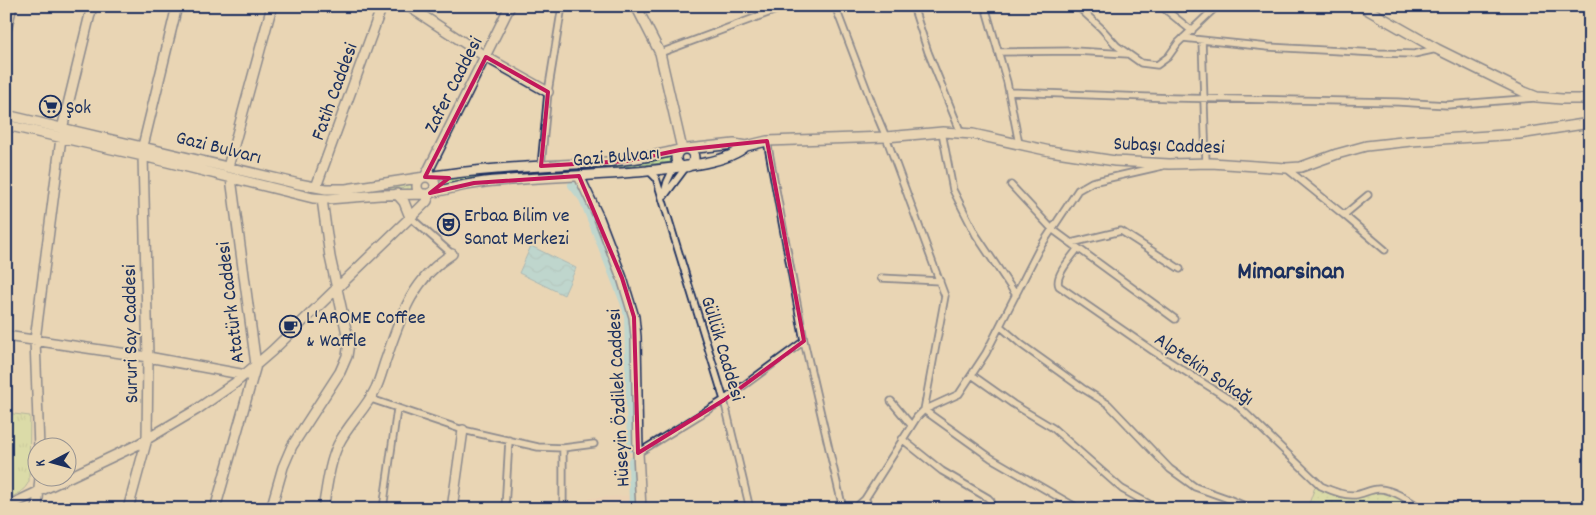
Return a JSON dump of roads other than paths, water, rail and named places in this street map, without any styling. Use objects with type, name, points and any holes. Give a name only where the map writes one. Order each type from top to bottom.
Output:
[{"type":"street","points":[[6,30],[12,6]]},
{"type":"street","points":[[39,438],[34,340],[62,133],[92,6]]},
{"type":"street","points":[[144,146],[177,6]]},
{"type":"street","points":[[228,167],[272,6]]},
{"type":"street","name":"Fatih Caddesi","points":[[316,187],[382,6]]},
{"type":"street","points":[[408,6],[486,57],[548,92]]},
{"type":"street","name":"Zafer Caddesi","points":[[426,177],[510,6]]},
{"type":"street","points":[[541,166],[548,92],[562,6]]},
{"type":"street","points":[[636,6],[660,53],[684,149]]},
{"type":"street","points":[[660,53],[786,6]]},
{"type":"street","points":[[835,6],[945,296],[924,410]]},
{"type":"street","points":[[913,6],[928,52],[961,133]]},
{"type":"street","points":[[985,6],[1009,92],[1019,144]]},
{"type":"street","points":[[1077,6],[1117,46],[1141,63],[1158,65],[1217,6]]},
{"type":"street","points":[[1161,6],[1192,31]]},
{"type":"street","points":[[1361,6],[1437,49],[1509,86],[1537,97]]},
{"type":"street","points":[[1183,38],[1268,47],[1377,53],[1414,54],[1437,49]]},
{"type":"street","points":[[1202,40],[1206,163]]},
{"type":"street","points":[[998,52],[1074,51],[1129,54]]},
{"type":"street","points":[[1009,92],[1174,98],[1398,102],[1447,105],[1537,97],[1590,99]]},
{"type":"street","name":"Gazi Bulvarı","points":[[6,114],[62,133],[143,156],[306,197],[322,199],[424,194],[456,186],[486,182],[648,170],[675,165],[686,166],[691,163],[693,158],[692,153],[684,149],[633,160],[494,170],[346,188],[316,187],[144,146],[62,133],[6,125]]},
{"type":"street","name":"Subaşı Caddesi","points":[[684,149],[734,144],[746,146],[767,141],[886,137],[942,132],[961,133],[1050,151],[1115,161],[1169,164],[1206,163],[1286,168],[1301,167],[1366,146],[1410,141],[1519,134],[1590,123]]},
{"type":"street","points":[[942,132],[953,190],[976,235],[1016,295]]},
{"type":"street","points":[[767,141],[804,341],[843,509]]},
{"type":"street","name":"Subaşı Caddesi","points":[[686,166],[730,156],[740,152],[746,146]]},
{"type":"street","name":"Gazi Bulvarı","points":[[675,165],[676,155],[684,149]]},
{"type":"street","name":"Sururi Say Caddesi","points":[[128,509],[147,439],[148,358],[143,156]]},
{"type":"street","points":[[854,509],[865,498],[911,425],[924,410],[959,394],[986,353],[1039,249],[1078,190],[1092,182],[1169,164]]},
{"type":"street","points":[[662,199],[675,165]]},
{"type":"street","points":[[662,199],[686,166]]},
{"type":"street","points":[[1286,168],[1384,250]]},
{"type":"street","name":"Güllük Caddesi","points":[[648,170],[656,178],[724,400],[750,509]]},
{"type":"street","name":"Hüseyin Özdilek Caddesi","points":[[579,176],[602,227],[633,312],[636,337],[641,509]]},
{"type":"street","points":[[410,217],[424,194],[434,186],[433,180],[426,177],[417,184],[418,190],[424,194]]},
{"type":"street","name":"Atatürk Caddesi","points":[[215,509],[256,365],[231,178]]},
{"type":"street","points":[[1010,185],[1052,230],[1175,319]]},
{"type":"street","points":[[323,509],[334,455],[339,444],[371,399],[407,304],[429,271],[452,254],[410,217],[404,202],[397,194]]},
{"type":"street","points":[[6,507],[147,439],[196,410],[246,375],[423,206],[424,194]]},
{"type":"street","points":[[1344,215],[1368,195]]},
{"type":"street","points":[[271,509],[283,468],[292,446],[340,372],[347,356],[348,334],[336,289],[322,199]]},
{"type":"street","points":[[1071,243],[1121,231],[1180,269]]},
{"type":"street","name":"Alptekin Sokağı","points":[[1078,248],[1058,277],[1059,286],[1146,347],[1235,403],[1321,486],[1334,492],[1355,495],[1374,489],[1384,490],[1422,509]]},
{"type":"street","points":[[881,278],[940,281]]},
{"type":"street","points":[[1000,326],[1022,345],[1082,388],[1108,404],[1170,469],[1195,487],[1252,509]]},
{"type":"street","points":[[6,336],[246,375]]},
{"type":"street","points":[[638,453],[724,400],[804,341]]},
{"type":"street","points":[[972,375],[1013,404],[1053,428],[1122,489],[1158,509]]},
{"type":"street","points":[[371,399],[463,430],[538,447],[563,448],[594,444]]},
{"type":"street","points":[[891,401],[911,425]]},
{"type":"street","points":[[383,509],[397,409]]},
{"type":"street","points":[[924,410],[991,458],[1079,509]]},
{"type":"street","points":[[452,509],[463,430]]},
{"type":"street","points":[[902,439],[942,471],[988,498],[991,501],[992,509]]},
{"type":"street","points":[[505,509],[509,440]]},
{"type":"street","points":[[563,448],[563,509]]},
{"type":"street","points":[[37,509],[39,488]]},
{"type":"street","points":[[865,498],[872,509]]},
{"type":"water","points":[[531,246],[576,268],[564,295],[519,273]]},
{"type":"waterway","points":[[572,185],[583,199],[628,315],[631,448]]},
{"type":"waterway","points":[[632,461],[633,509]]},
{"type":"place","name":"Şok","points":[[50,106]]},
{"type":"place","name":"Erbaa Bilim ve Sanat Merkezi","points":[[448,225]]},
{"type":"place","name":"L'AROME Coffee & Waffle","points":[[290,327]]},
{"type":"district","name":"Mimarsinan","points":[[1291,269]]}]
